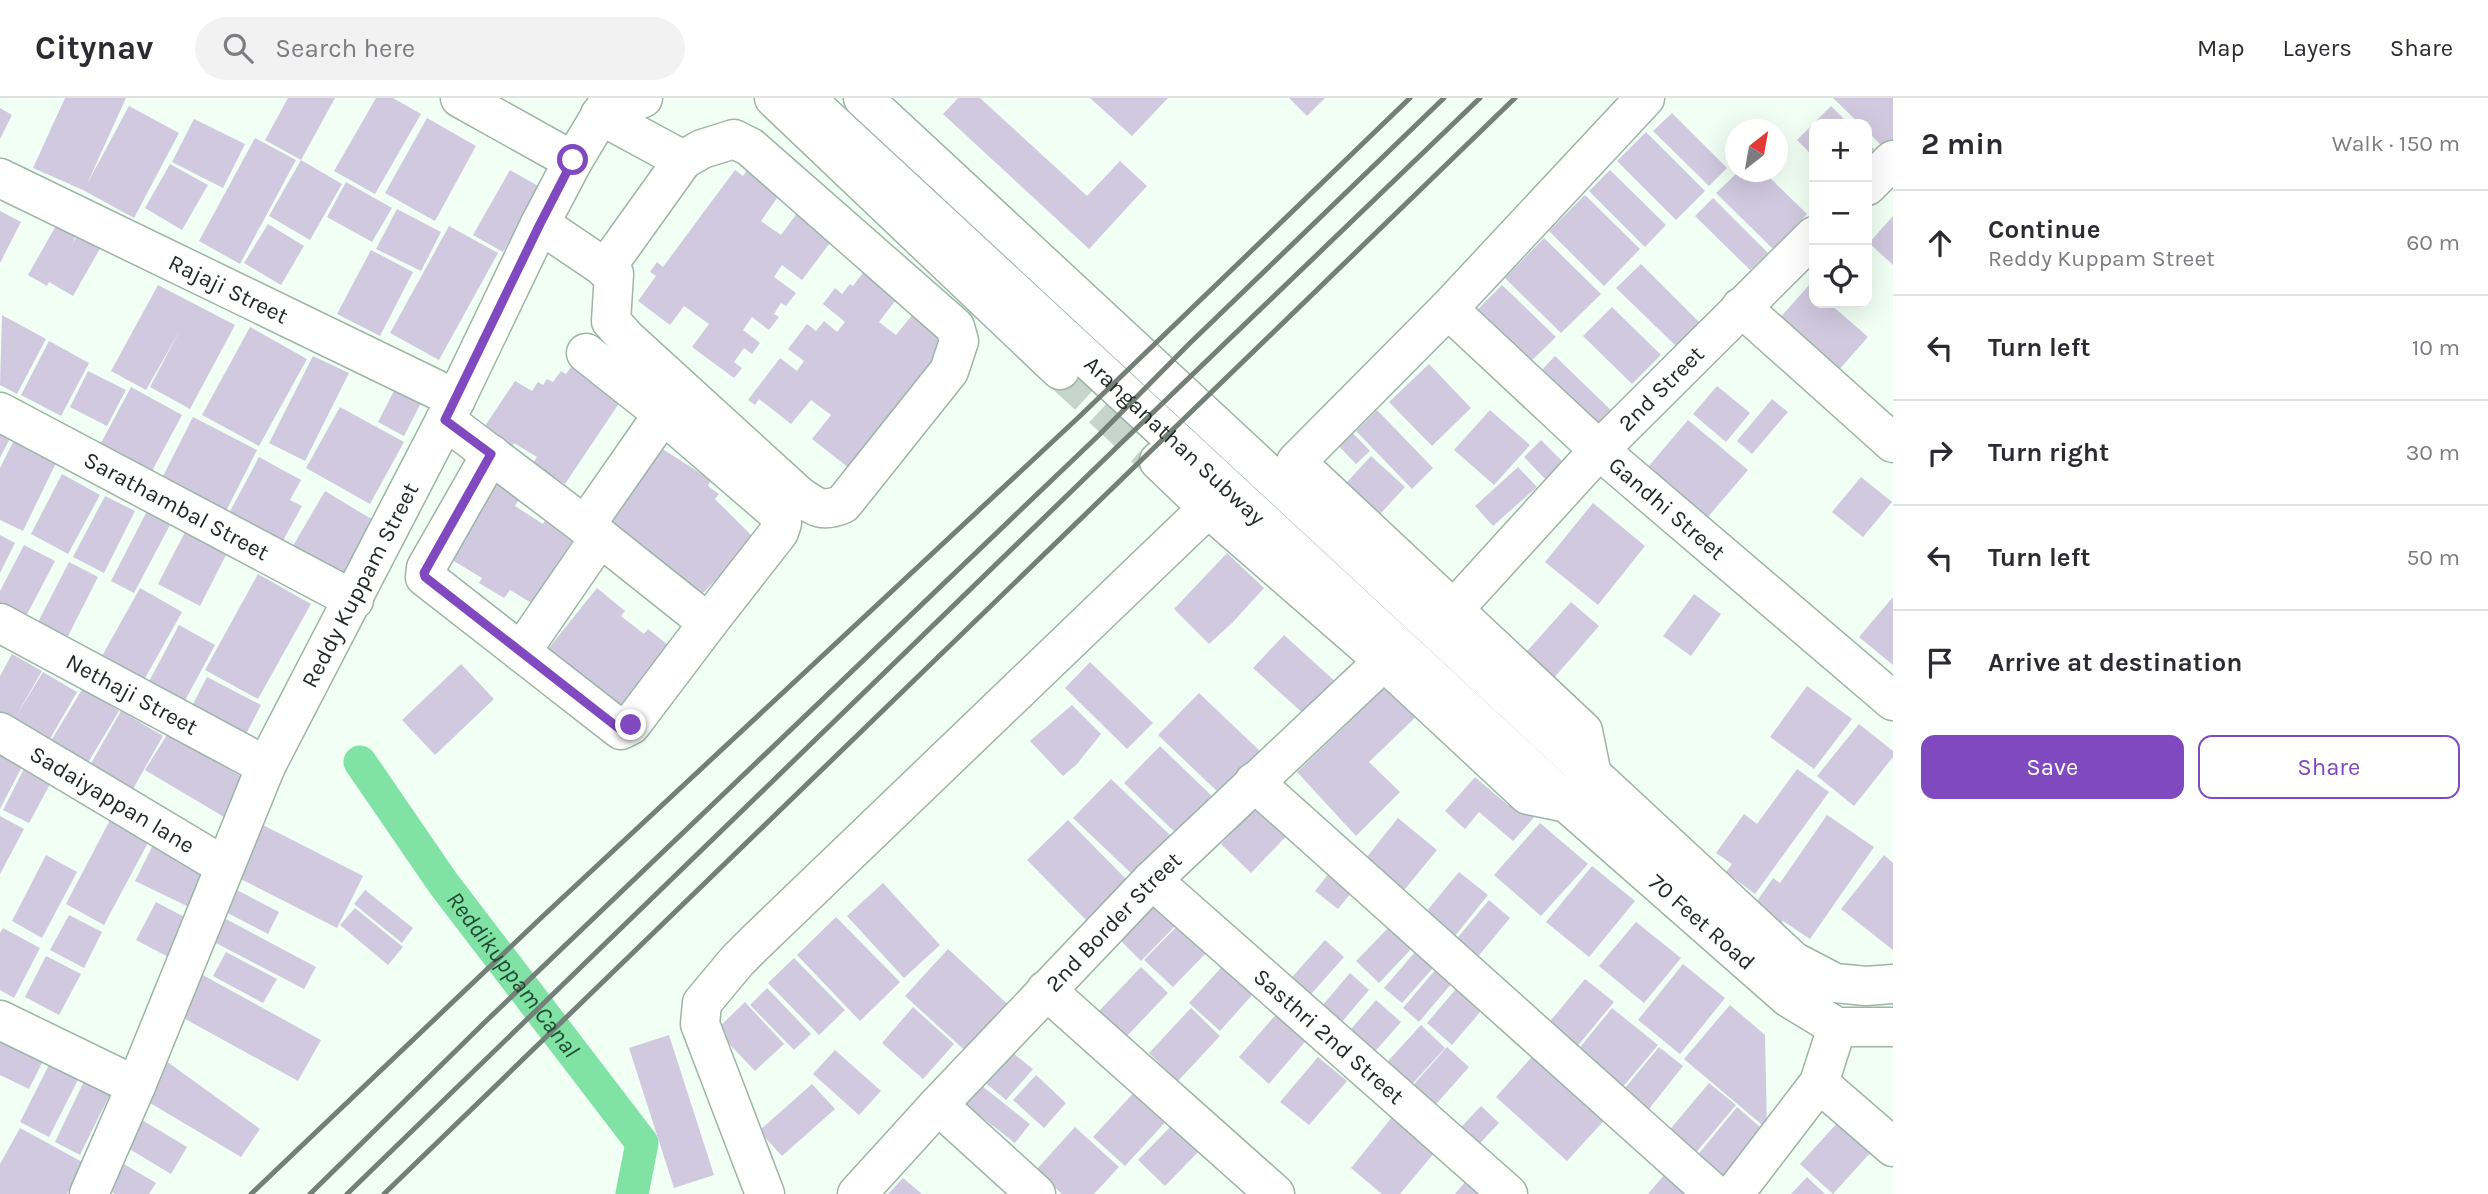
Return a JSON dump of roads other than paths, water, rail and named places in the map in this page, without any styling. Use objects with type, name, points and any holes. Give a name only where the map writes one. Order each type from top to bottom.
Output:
[{"type":"street","points":[[460,98],[573,160]]},
{"type":"street","points":[[606,106],[643,98]]},
{"type":"street","points":[[774,98],[1060,370]]},
{"type":"street","points":[[863,98],[1793,961],[1835,983],[1866,986],[1893,984]]},
{"type":"street","points":[[1592,775],[1583,731],[1296,462],[1448,309],[1645,98]]},
{"type":"street","name":"Aranganathan Subway","points":[[811,104],[1531,770]]},
{"type":"street","points":[[606,106],[683,160]]},
{"type":"street","name":"Reddy Kuppam Street","points":[[89,1194],[136,1087],[265,766],[451,410],[573,160],[606,106]]},
{"type":"street","points":[[540,224],[605,269],[614,274],[611,321],[627,340],[813,506],[830,510],[843,504],[948,371],[959,341],[955,327],[750,147],[734,139],[702,149],[683,160],[605,269]]},
{"type":"street","points":[[1871,182],[1893,160]]},
{"type":"street","name":"Rajaji Street","points":[[0,178],[451,410],[491,454],[708,623]]},
{"type":"street","name":"2nd Street","points":[[1454,608],[1599,450],[1809,241]]},
{"type":"street","points":[[1741,307],[1893,443]]},
{"type":"street","name":"Gandhi Street","points":[[1448,309],[1599,450],[1893,701]]},
{"type":"street","points":[[491,454],[424,573],[425,577],[624,730],[631,725],[779,533],[782,523],[779,514],[663,414],[586,353]]},
{"type":"street","name":"Sarathambal Street","points":[[0,412],[354,600]]},
{"type":"street","points":[[521,652],[663,414]]},
{"type":"street","points":[[1159,461],[1384,661],[1528,795],[1567,803],[1592,775]]},
{"type":"street","points":[[765,1194],[700,1024],[702,1003],[757,941],[1209,508]]},
{"type":"street","name":"Nethaji Street","points":[[0,623],[265,766]]},
{"type":"street","name":"2nd Border Street","points":[[858,1194],[1046,989],[1152,880],[1384,661]]},
{"type":"street","name":"Sadaiyappan lane","points":[[0,732],[225,866]]},
{"type":"street","name":"70 Feet Road","points":[[1531,770],[1789,998],[1837,1027]]},
{"type":"street","points":[[1254,782],[1714,1194]]},
{"type":"street","name":"Sasthri 2nd Street","points":[[1152,880],[1507,1194]]},
{"type":"street","points":[[1046,989],[1275,1194]]},
{"type":"street","points":[[0,1020],[136,1087]]},
{"type":"street","points":[[1734,1194],[1819,1083],[1837,1027],[1893,1027]]},
{"type":"street","points":[[1819,1083],[1893,1147]]},
{"type":"street","points":[[938,1105],[1036,1194]]},
{"type":"waterway","name":"Reddikuppam Canal","points":[[360,762],[443,883],[642,1143],[632,1194]]},
{"type":"tunnel","points":[[1060,370],[1159,461]]},
{"type":"railway","points":[[251,1194],[542,917],[1080,416],[1410,98]]},
{"type":"railway","points":[[310,1194],[484,1023],[1099,435],[1189,344],[1444,98]]},
{"type":"railway","points":[[347,1194],[1480,98]]},
{"type":"railway","points":[[384,1194],[1515,98]]}]
